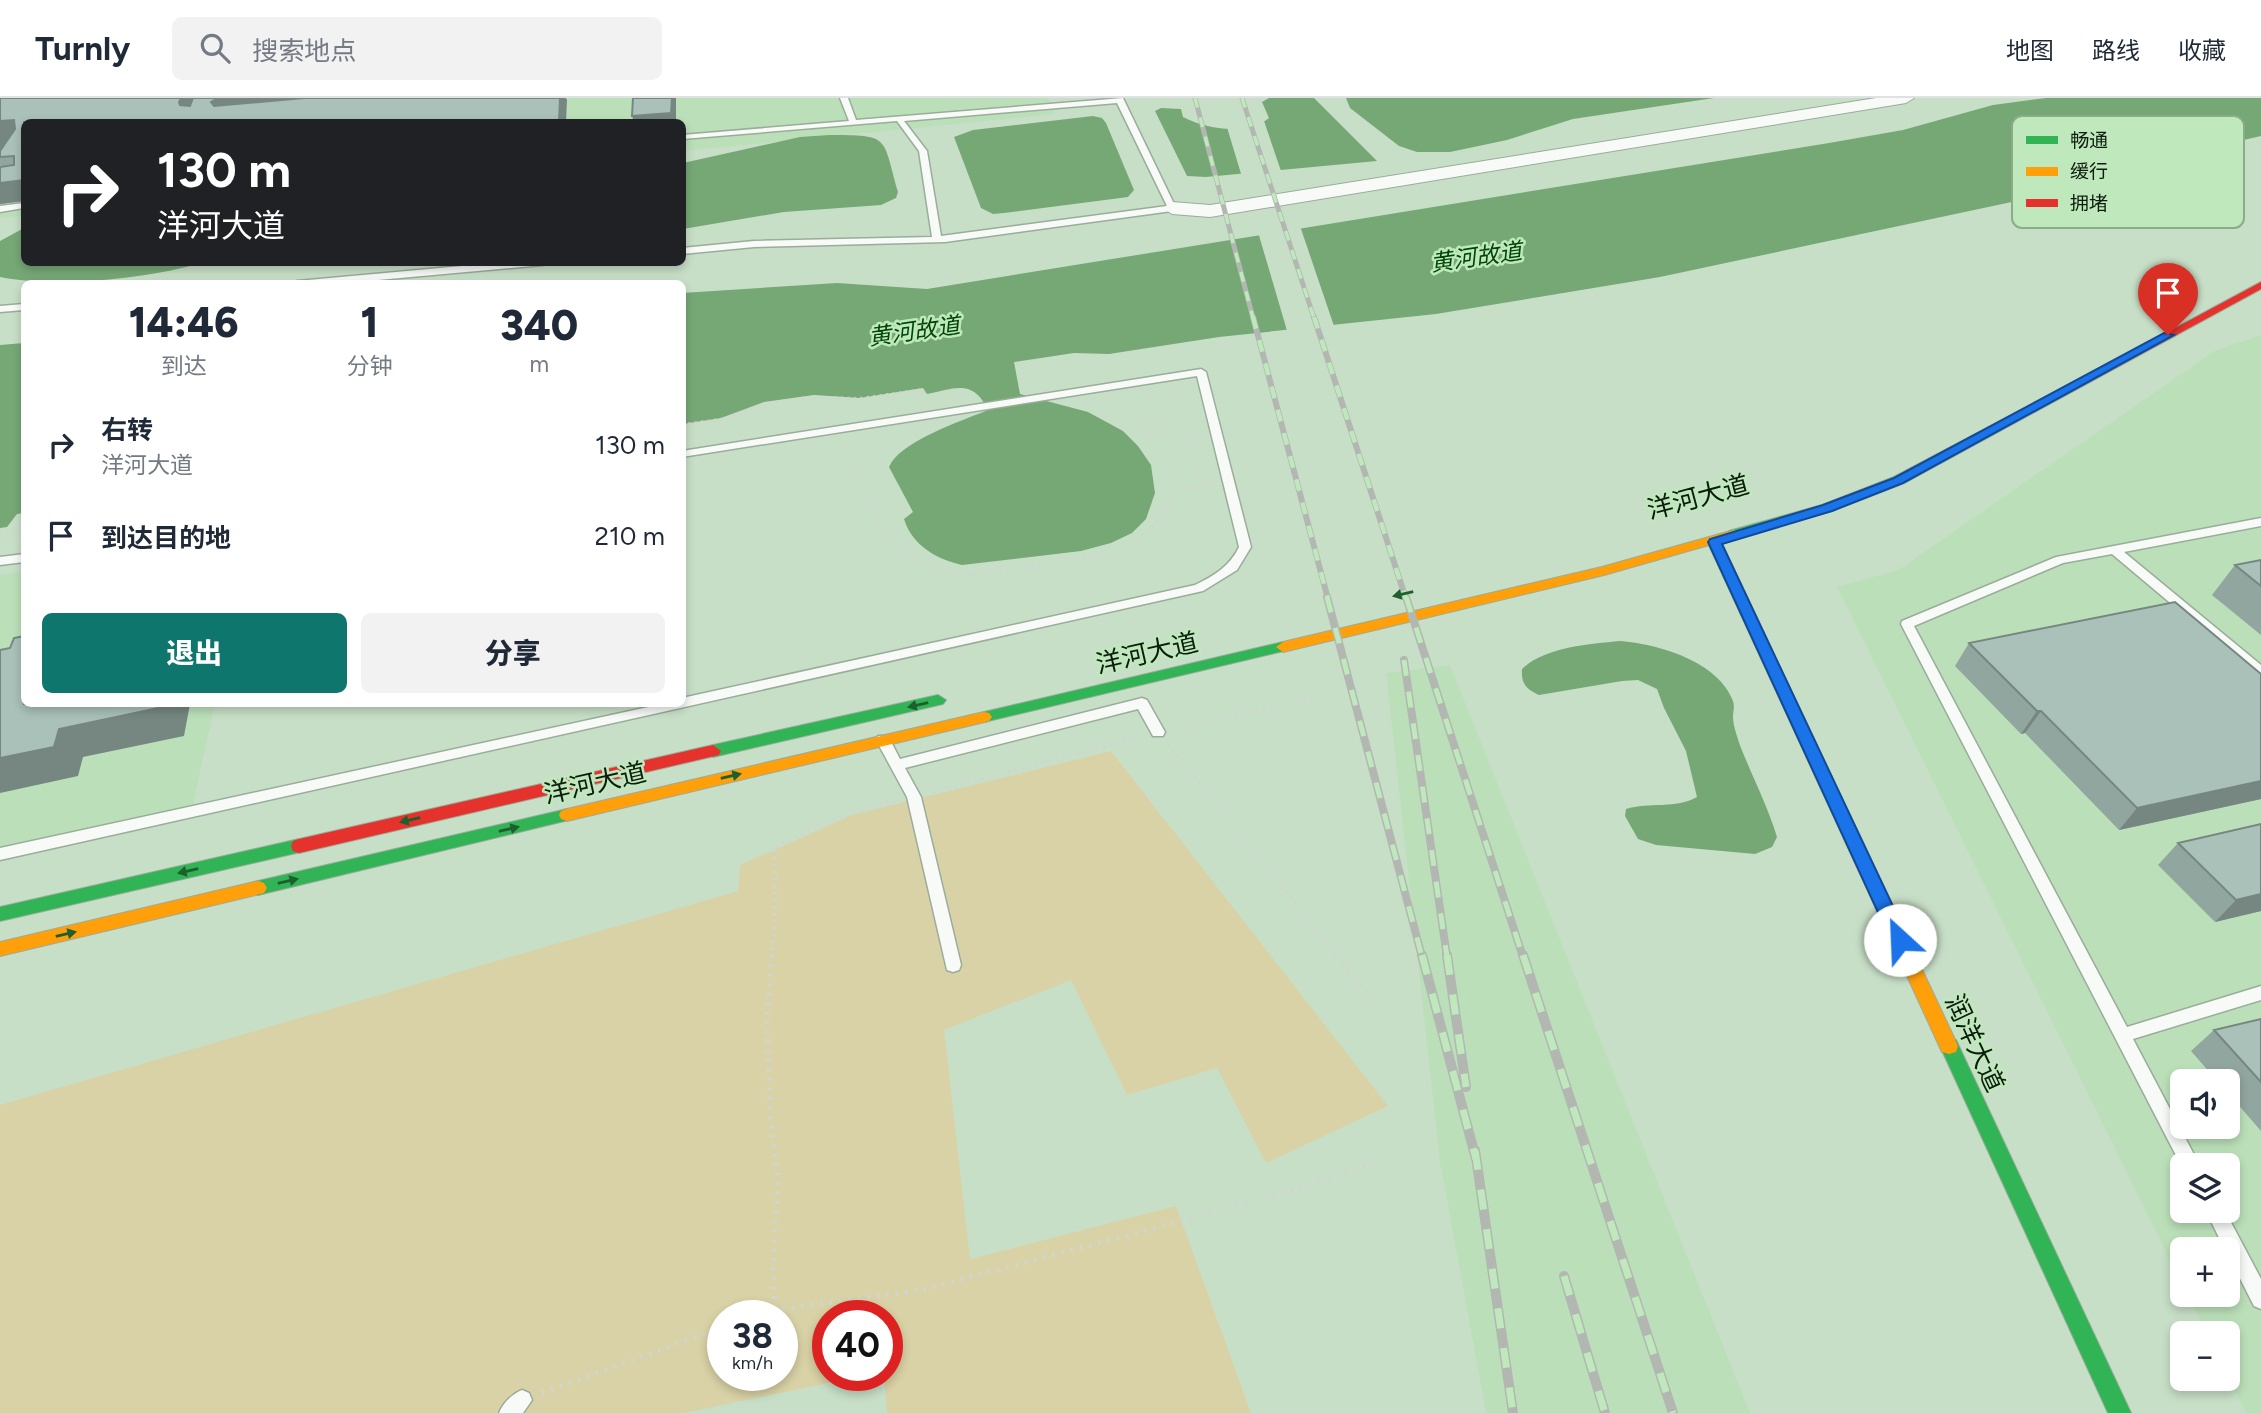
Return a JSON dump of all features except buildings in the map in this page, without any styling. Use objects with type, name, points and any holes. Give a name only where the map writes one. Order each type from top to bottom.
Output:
[{"type":"main road","name":"洋河大道","points":[[0,949],[1604,571],[1714,542],[1827,508],[1899,480],[2261,285]]},
{"type":"main road","name":"润洋大道","points":[[1714,542],[2120,1413]]},
{"type":"main road","name":"洋河大道","points":[[0,914],[955,696]]},
{"type":"street","points":[[1172,208],[1210,211],[1906,98]]},
{"type":"lane","points":[[844,98],[853,122]]},
{"type":"lane","points":[[686,137],[1120,100],[1172,208],[937,239],[754,244],[686,251]]},
{"type":"lane","points":[[899,118],[923,150],[937,239]]},
{"type":"lane","points":[[0,209],[21,206]]},
{"type":"lane","points":[[342,280],[498,266]]},
{"type":"lane","points":[[0,309],[21,307]]},
{"type":"lane","points":[[686,453],[1201,372],[1245,547],[1240,562],[1220,578],[1199,588],[686,702]]},
{"type":"lane","points":[[2184,1153],[1907,624],[2060,560],[2261,522]]},
{"type":"lane","points":[[2115,550],[2261,672]]},
{"type":"lane","points":[[0,561],[21,558]]},
{"type":"lane","points":[[896,765],[1142,703],[1158,732]]},
{"type":"lane","points":[[0,854],[664,707]]},
{"type":"lane","points":[[883,740],[914,797],[953,965]]},
{"type":"lane","points":[[2123,1035],[2261,993]]},
{"type":"lane","points":[[2221,1223],[2261,1298]]},
{"type":"path","points":[[1197,373],[1145,429],[1150,433],[1175,430],[1184,432],[1204,487]]},
{"type":"path","points":[[686,424],[724,418],[766,404],[813,397],[858,399],[922,390]]},
{"type":"path","points":[[846,428],[886,536],[896,547],[930,568],[957,577],[1116,554],[1154,532],[1176,491],[1229,483]]},
{"type":"path","points":[[0,532],[21,528]]},
{"type":"path","points":[[1158,732],[1384,1015]]},
{"type":"path","points":[[798,1307],[922,1290],[1282,1194],[1384,1160]]},
{"type":"path","points":[[515,1406],[707,1333]]},
{"type":"shaded area","points":[[0,98],[1048,98],[1055,114],[686,151],[686,119],[21,119],[21,216],[0,218]]},
{"type":"shaded area","points":[[2261,335],[2261,1413],[2246,1413],[2235,1391],[2240,1391],[2240,1321],[2201,1321],[2194,1307],[2240,1307],[2240,1237],[2170,1237],[2170,1260],[1837,587],[1898,570],[2216,350]]},
{"type":"shaded area","points":[[21,572],[21,707],[214,707],[192,809],[0,848],[0,575]]},
{"type":"shaded area","points":[[1450,665],[1750,1413],[1486,1413],[1440,1162],[1386,673]]},
{"type":"shaded area","points":[[1111,751],[1388,1106],[1266,1163],[1217,1068],[1127,1095],[1071,980],[944,1030],[970,1259],[1176,1206],[1251,1413],[887,1413],[885,1391],[903,1391],[903,1300],[812,1300],[812,1386],[798,1389],[798,1300],[707,1300],[707,1391],[789,1391],[684,1413],[0,1413],[0,1105],[738,891],[740,865],[852,815]]},
{"type":"water","points":[[1269,98],[1314,98],[1377,161],[1206,177],[1187,176],[1155,111],[1161,108],[1181,109],[1183,117],[1204,125],[1239,129],[1269,118],[1262,102]]},
{"type":"water","points":[[1346,98],[1714,98],[1573,119],[1507,140],[1450,152],[1417,152],[1399,146],[1350,108]]},
{"type":"water","name":"黄河故道","points":[[2046,98],[2261,98],[2261,136],[2244,140],[2244,116],[2012,116],[2012,202],[1660,277],[1436,314],[1219,337],[1109,354],[1074,353],[1014,362],[1020,394],[1088,412],[1123,431],[1151,465],[1155,493],[1146,519],[1132,533],[1111,543],[1081,551],[962,565],[934,555],[913,536],[904,519],[913,512],[889,467],[895,458],[918,440],[988,410],[982,400],[970,390],[955,388],[927,394],[923,388],[860,398],[814,395],[764,402],[721,418],[686,424],[686,293],[837,283],[927,289],[1829,143],[1903,130],[1993,105]]},
{"type":"water","points":[[1093,116],[1102,118],[1106,123],[1134,190],[1128,197],[993,214],[981,208],[954,137],[973,130]]},
{"type":"water","points":[[864,136],[881,142],[889,159],[898,192],[896,198],[881,205],[784,212],[686,228],[686,162],[800,137]]},
{"type":"water","points":[[21,230],[21,266],[190,266],[101,280],[22,280],[0,277],[0,241]]},
{"type":"water","points":[[21,343],[21,513],[17,514],[7,527],[0,528],[0,345]]},
{"type":"water","points":[[1620,641],[1652,646],[1685,657],[1701,665],[1725,687],[1734,703],[1734,724],[1741,748],[1777,837],[1772,847],[1755,854],[1656,845],[1638,839],[1625,816],[1626,809],[1680,803],[1697,797],[1686,751],[1657,689],[1638,680],[1539,695],[1528,688],[1522,679],[1522,669],[1555,651]]},
{"type":"pier","points":[[1263,118],[1282,174],[1242,177],[1226,124],[1257,123]]},
{"type":"pier","points":[[1300,226],[1335,329],[1288,334],[1258,232]]},
{"type":"railway","points":[[1195,98],[1253,318]]},
{"type":"railway","points":[[1242,98],[1314,318]]},
{"type":"railway","points":[[1253,317],[1328,599]]},
{"type":"railway","points":[[1314,317],[1406,599]]},
{"type":"railway","points":[[1327,597],[1422,957]]},
{"type":"railway","points":[[1406,597],[1523,957]]},
{"type":"railway","points":[[1404,660],[1447,957]]},
{"type":"railway","points":[[1422,955],[1476,1159]]},
{"type":"railway","points":[[1447,955],[1466,1087]]},
{"type":"railway","points":[[1523,955],[1673,1413]]},
{"type":"railway","points":[[1475,1150],[1513,1413]]},
{"type":"railway","points":[[1564,1276],[1605,1413]]},
{"type":"traffic: fast","points":[[1734,534],[1827,508],[1899,480],[2036,406]]},
{"type":"traffic: fast","points":[[984,717],[1283,647]]},
{"type":"traffic: fast","points":[[713,751],[938,700]]},
{"type":"traffic: fast","points":[[258,888],[567,815]]},
{"type":"traffic: fast","points":[[0,914],[299,846]]},
{"type":"traffic: fast","points":[[1949,1046],[2120,1413]]},
{"type":"traffic: slow","points":[[1283,647],[1604,571],[1734,534]]},
{"type":"traffic: slow","points":[[1714,542],[1949,1046]]},
{"type":"traffic: slow","points":[[567,815],[984,717]]},
{"type":"traffic: slow","points":[[0,949],[258,888]]},
{"type":"traffic: jam","points":[[2036,406],[2261,285]]},
{"type":"traffic: jam","points":[[299,846],[713,751]]},
{"type":"route","points":[[1900,940],[1714,542],[1827,508],[1899,480],[2168,335]]}]
